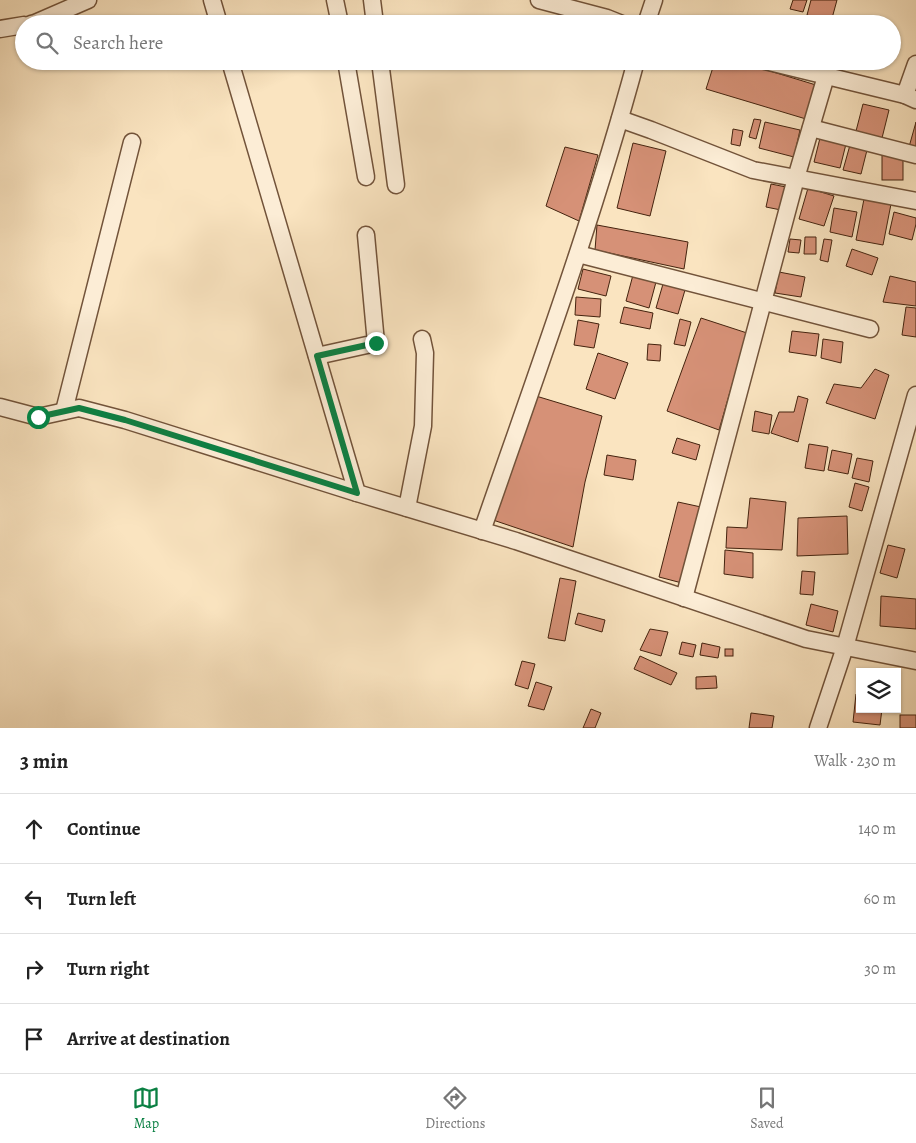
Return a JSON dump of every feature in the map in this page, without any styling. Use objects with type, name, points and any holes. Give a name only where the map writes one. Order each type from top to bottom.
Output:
[{"type":"street","points":[[53,15],[88,0]]},
{"type":"street","points":[[212,0],[216,15]]},
{"type":"street","points":[[336,0],[338,15]]},
{"type":"street","points":[[372,0],[374,15]]},
{"type":"street","points":[[649,15],[654,0]]},
{"type":"street","points":[[548,1],[597,15]]},
{"type":"street","points":[[0,29],[15,26]]},
{"type":"street","points":[[802,70],[911,97],[916,64]]},
{"type":"street","points":[[233,70],[357,493]]},
{"type":"street","points":[[348,70],[366,177]]},
{"type":"street","points":[[381,70],[396,185]]},
{"type":"street","points":[[482,531],[578,254],[634,70]]},
{"type":"street","points":[[684,598],[796,178],[826,76]]},
{"type":"street","points":[[620,119],[753,170],[916,201]]},
{"type":"street","points":[[811,128],[916,155]]},
{"type":"street","points":[[64,411],[132,142]]},
{"type":"street","points":[[317,356],[376,343],[366,235]]},
{"type":"street","points":[[578,254],[870,329]]},
{"type":"street","points":[[407,508],[423,426],[425,353],[422,339]]},
{"type":"street","points":[[818,728],[845,647],[916,395]]},
{"type":"street","points":[[0,407],[38,417],[79,408],[125,420],[482,531],[806,639],[916,661]]},
{"type":"building","points":[[793,0],[807,0],[803,12],[790,9]]},
{"type":"building","points":[[811,0],[837,0],[833,15],[807,15]]},
{"type":"building","points":[[712,70],[767,70],[816,85],[806,119],[706,89]]},
{"type":"building","points":[[863,104],[889,110],[881,142],[855,135]]},
{"type":"building","points":[[754,119],[761,120],[756,139],[749,137]]},
{"type":"building","points":[[765,122],[800,130],[794,157],[759,148]]},
{"type":"building","points":[[916,122],[916,149],[909,147]]},
{"type":"building","points":[[733,129],[743,131],[740,146],[731,144]]},
{"type":"building","points":[[820,138],[846,144],[840,168],[814,162]]},
{"type":"building","points":[[633,143],[666,151],[650,216],[617,208]]},
{"type":"building","points":[[850,145],[867,150],[861,174],[843,170]]},
{"type":"building","points":[[565,147],[598,155],[579,221],[546,206]]},
{"type":"building","points":[[882,154],[903,154],[903,180],[882,180]]},
{"type":"building","points":[[771,184],[786,187],[781,210],[766,207]]},
{"type":"building","points":[[808,188],[834,196],[824,226],[799,219]]},
{"type":"building","points":[[864,199],[891,204],[883,245],[856,240]]},
{"type":"building","points":[[834,208],[857,212],[852,237],[830,232]]},
{"type":"building","points":[[894,212],[916,218],[912,240],[889,234]]},
{"type":"building","points":[[597,225],[688,242],[684,269],[595,250]]},
{"type":"building","points":[[805,237],[816,237],[816,254],[804,254]]},
{"type":"building","points":[[790,239],[801,240],[799,253],[788,252]]},
{"type":"building","points":[[824,239],[832,240],[828,262],[820,260]]},
{"type":"building","points":[[852,249],[878,258],[872,275],[846,266]]},
{"type":"building","points":[[583,269],[611,276],[606,296],[578,289]]},
{"type":"building","points":[[779,272],[805,277],[801,297],[775,293]]},
{"type":"building","points":[[633,275],[656,282],[649,308],[626,301]]},
{"type":"building","points":[[890,276],[916,282],[916,306],[883,302]]},
{"type":"building","points":[[663,284],[685,290],[678,314],[656,308]]},
{"type":"building","points":[[576,297],[601,299],[600,317],[575,315]]},
{"type":"building","points":[[624,307],[653,313],[650,329],[620,323]]},
{"type":"building","points":[[906,307],[916,308],[916,337],[902,335]]},
{"type":"building","points":[[701,318],[747,333],[719,430],[667,411]]},
{"type":"building","points":[[680,319],[691,322],[685,346],[674,344]]},
{"type":"building","points":[[578,320],[599,324],[594,348],[574,345]]},
{"type":"building","points":[[792,331],[819,334],[816,356],[789,352]]},
{"type":"building","points":[[823,339],[843,342],[841,363],[821,358]]},
{"type":"building","points":[[648,344],[661,345],[660,361],[647,360]]},
{"type":"building","points":[[598,353],[628,363],[615,399],[586,389]]},
{"type":"building","points":[[875,369],[889,375],[875,419],[826,403],[834,384],[861,388]]},
{"type":"building","points":[[536,396],[602,416],[585,482],[573,547],[493,520]]},
{"type":"building","points":[[798,396],[808,399],[798,442],[771,433],[779,412],[794,412]]},
{"type":"building","points":[[755,411],[772,415],[769,434],[752,431]]},
{"type":"building","points":[[677,438],[700,445],[696,460],[672,453]]},
{"type":"building","points":[[809,444],[828,447],[824,471],[805,468]]},
{"type":"building","points":[[832,450],[852,454],[848,474],[828,470]]},
{"type":"building","points":[[607,455],[636,460],[633,480],[604,475]]},
{"type":"building","points":[[857,458],[873,461],[869,482],[852,478]]},
{"type":"building","points":[[855,483],[869,487],[862,511],[849,507]]},
{"type":"building","points":[[750,498],[786,502],[782,550],[726,548],[727,527],[747,528]]},
{"type":"building","points":[[678,502],[701,507],[682,583],[659,577]]},
{"type":"building","points":[[847,516],[848,554],[797,556],[798,518]]},
{"type":"building","points":[[888,545],[905,549],[897,578],[880,573]]},
{"type":"building","points":[[725,550],[753,553],[753,578],[724,574]]},
{"type":"building","points":[[802,571],[815,572],[813,595],[800,594]]},
{"type":"building","points":[[560,578],[576,581],[565,641],[548,638]]},
{"type":"building","points":[[881,596],[916,599],[916,629],[880,626]]},
{"type":"building","points":[[811,604],[838,611],[833,632],[806,625]]},
{"type":"building","points":[[578,613],[605,620],[602,632],[575,624]]},
{"type":"building","points":[[650,629],[668,632],[661,656],[640,650]]},
{"type":"building","points":[[682,642],[696,645],[693,657],[679,654]]},
{"type":"building","points":[[702,643],[720,647],[718,658],[700,655]]},
{"type":"building","points":[[725,649],[733,649],[733,656],[725,656]]},
{"type":"building","points":[[640,656],[677,673],[671,685],[634,669]]},
{"type":"building","points":[[522,661],[535,664],[528,689],[515,685]]},
{"type":"building","points":[[716,676],[717,688],[696,689],[696,677]]},
{"type":"building","points":[[536,682],[552,687],[544,710],[528,706]]},
{"type":"building","points":[[856,694],[856,713],[882,713],[880,725],[853,722]]},
{"type":"building","points":[[591,709],[601,713],[595,728],[583,728]]},
{"type":"building","points":[[751,713],[774,716],[772,728],[749,728]]},
{"type":"building","points":[[900,715],[916,715],[916,728],[900,728]]},
{"type":"route","points":[[38,417],[79,408],[125,420],[357,493],[317,356],[376,343]]}]
